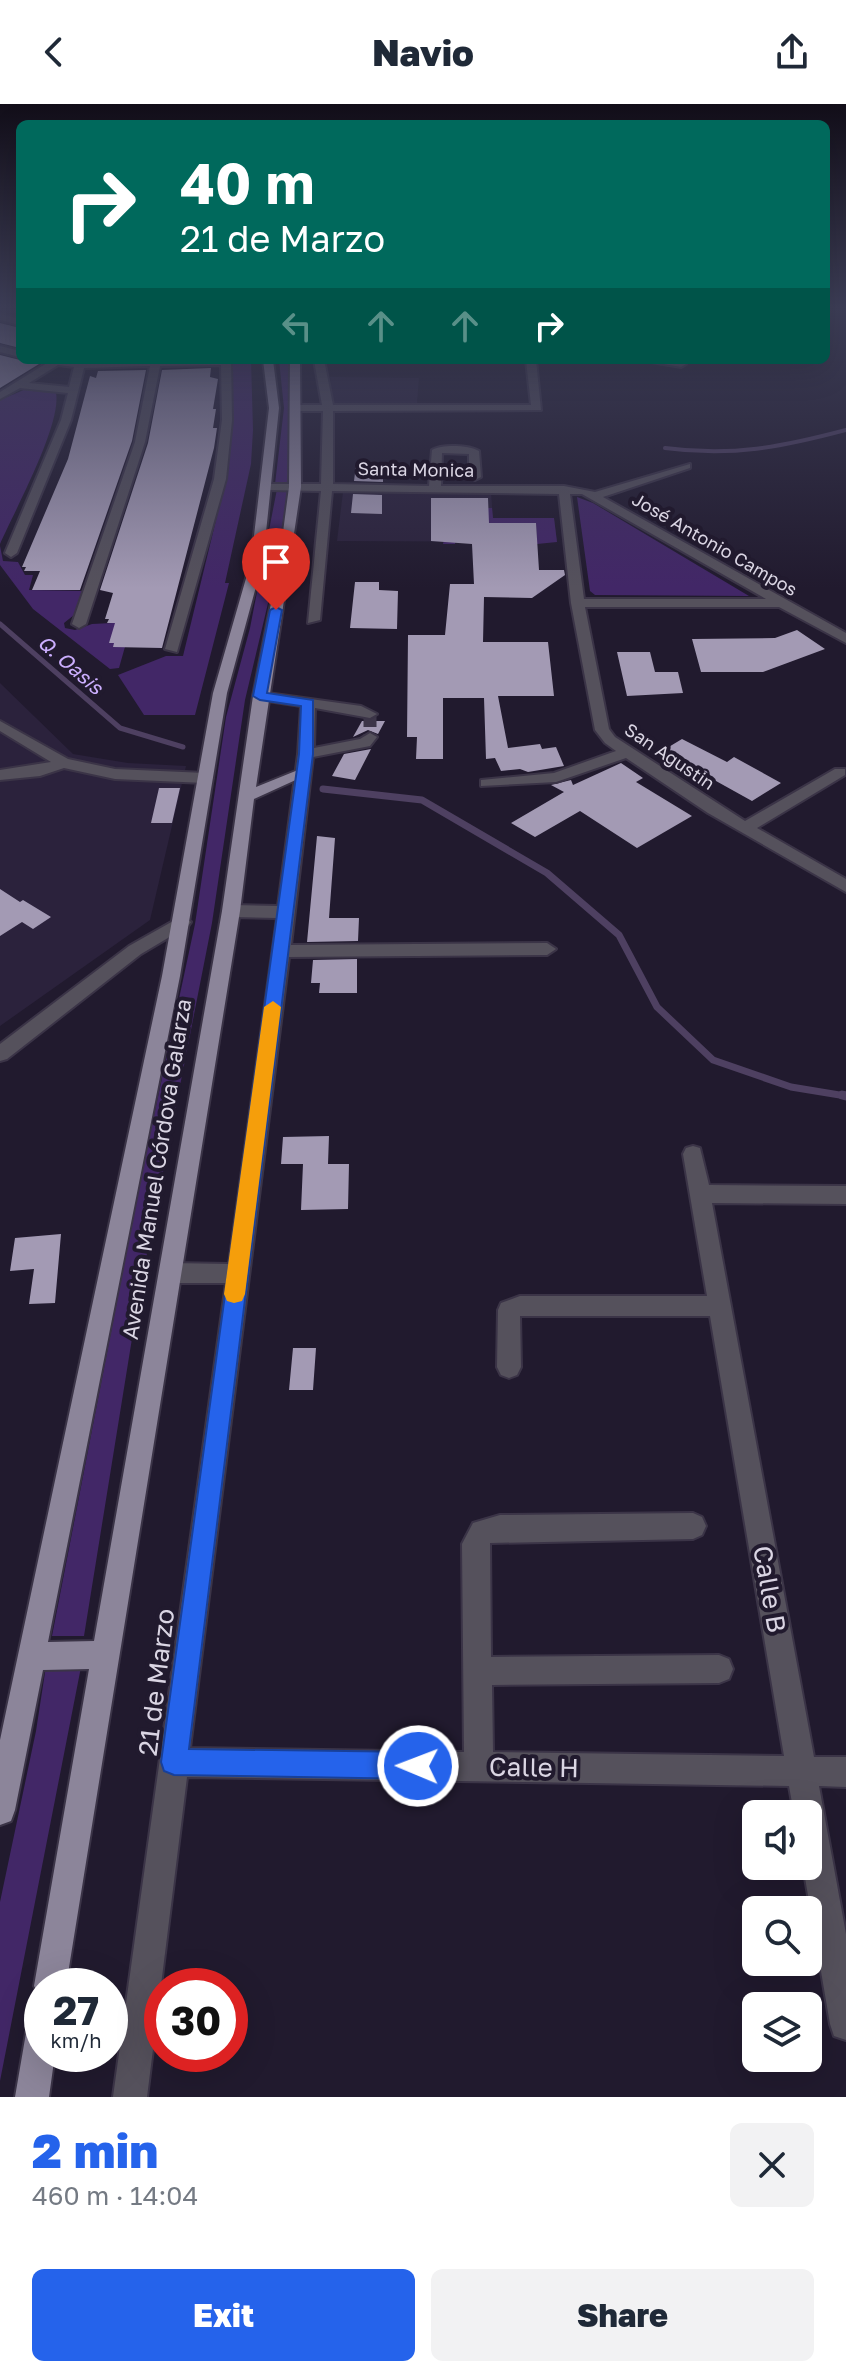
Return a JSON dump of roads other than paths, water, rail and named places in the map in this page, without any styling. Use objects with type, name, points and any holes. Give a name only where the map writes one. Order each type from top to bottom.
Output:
[{"type":"main road","name":"Avenida Manuel Córdova Galarza","points":[[0,1810],[182,922],[195,778],[257,561],[267,487],[273,402]]},
{"type":"main road","name":"Avenida Manuel Córdova Galarza","points":[[53,1968],[231,911],[260,696],[285,562],[295,487],[297,402]]},
{"type":"main road","points":[[245,797],[304,764]]},
{"type":"main road","points":[[31,1656],[104,1655]]},
{"type":"main road","points":[[32,2097],[36,2072]]},
{"type":"street","points":[[11,553],[66,420],[69,402]]},
{"type":"street","points":[[79,624],[140,442],[148,402]]},
{"type":"street","points":[[172,649],[220,479],[227,402]]},
{"type":"street","points":[[313,620],[327,486],[327,402]]},
{"type":"street","points":[[297,408],[537,408],[536,402]]},
{"type":"street","points":[[435,488],[437,450],[474,451],[475,477]]},
{"type":"street","points":[[595,496],[686,466]]},
{"type":"street","name":"Santa Monica","points":[[267,487],[564,489]]},
{"type":"street","name":"José Antonio Campos","points":[[564,489],[595,496],[844,636]]},
{"type":"street","name":"San Agustin","points":[[564,489],[578,603],[602,730],[610,740],[745,828],[846,886]]},
{"type":"street","points":[[578,603],[781,603]]},
{"type":"street","points":[[260,696],[361,710],[370,714]]},
{"type":"street","name":"21 de Marzo","points":[[130,2097],[304,764],[308,703]]},
{"type":"street","points":[[4,729],[63,763],[115,774],[195,778]]},
{"type":"street","points":[[304,764],[365,743],[370,737]]},
{"type":"street","points":[[487,783],[556,777],[628,752]]},
{"type":"street","points":[[0,775],[40,771],[63,763]]},
{"type":"street","points":[[745,828],[840,772]]},
{"type":"street","points":[[231,911],[285,912]]},
{"type":"street","points":[[0,1054],[135,950],[182,922]]},
{"type":"street","points":[[280,951],[547,949]]},
{"type":"street","name":"Calle B","points":[[693,1154],[846,2024]]},
{"type":"street","points":[[700,1194],[846,1195]]},
{"type":"street","points":[[170,1273],[237,1274]]},
{"type":"street","points":[[509,1367],[507,1320],[509,1310],[520,1306],[720,1306]]},
{"type":"street","points":[[479,1767],[475,1544],[482,1532],[500,1528],[693,1526]]},
{"type":"street","points":[[477,1671],[719,1669]]},
{"type":"street","name":"Calle H","points":[[174,1762],[846,1772]]},
{"type":"waterway","points":[[665,448],[689,451],[757,449],[846,430]]},
{"type":"waterway","name":"Q. Oasis","points":[[0,624],[120,728],[183,747]]},
{"type":"waterway","points":[[323,789],[422,800],[547,873],[619,935],[657,1007],[713,1060],[791,1087],[846,1096],[842,1095]]},
{"type":"tunnel","points":[[370,714],[370,737]]}]
